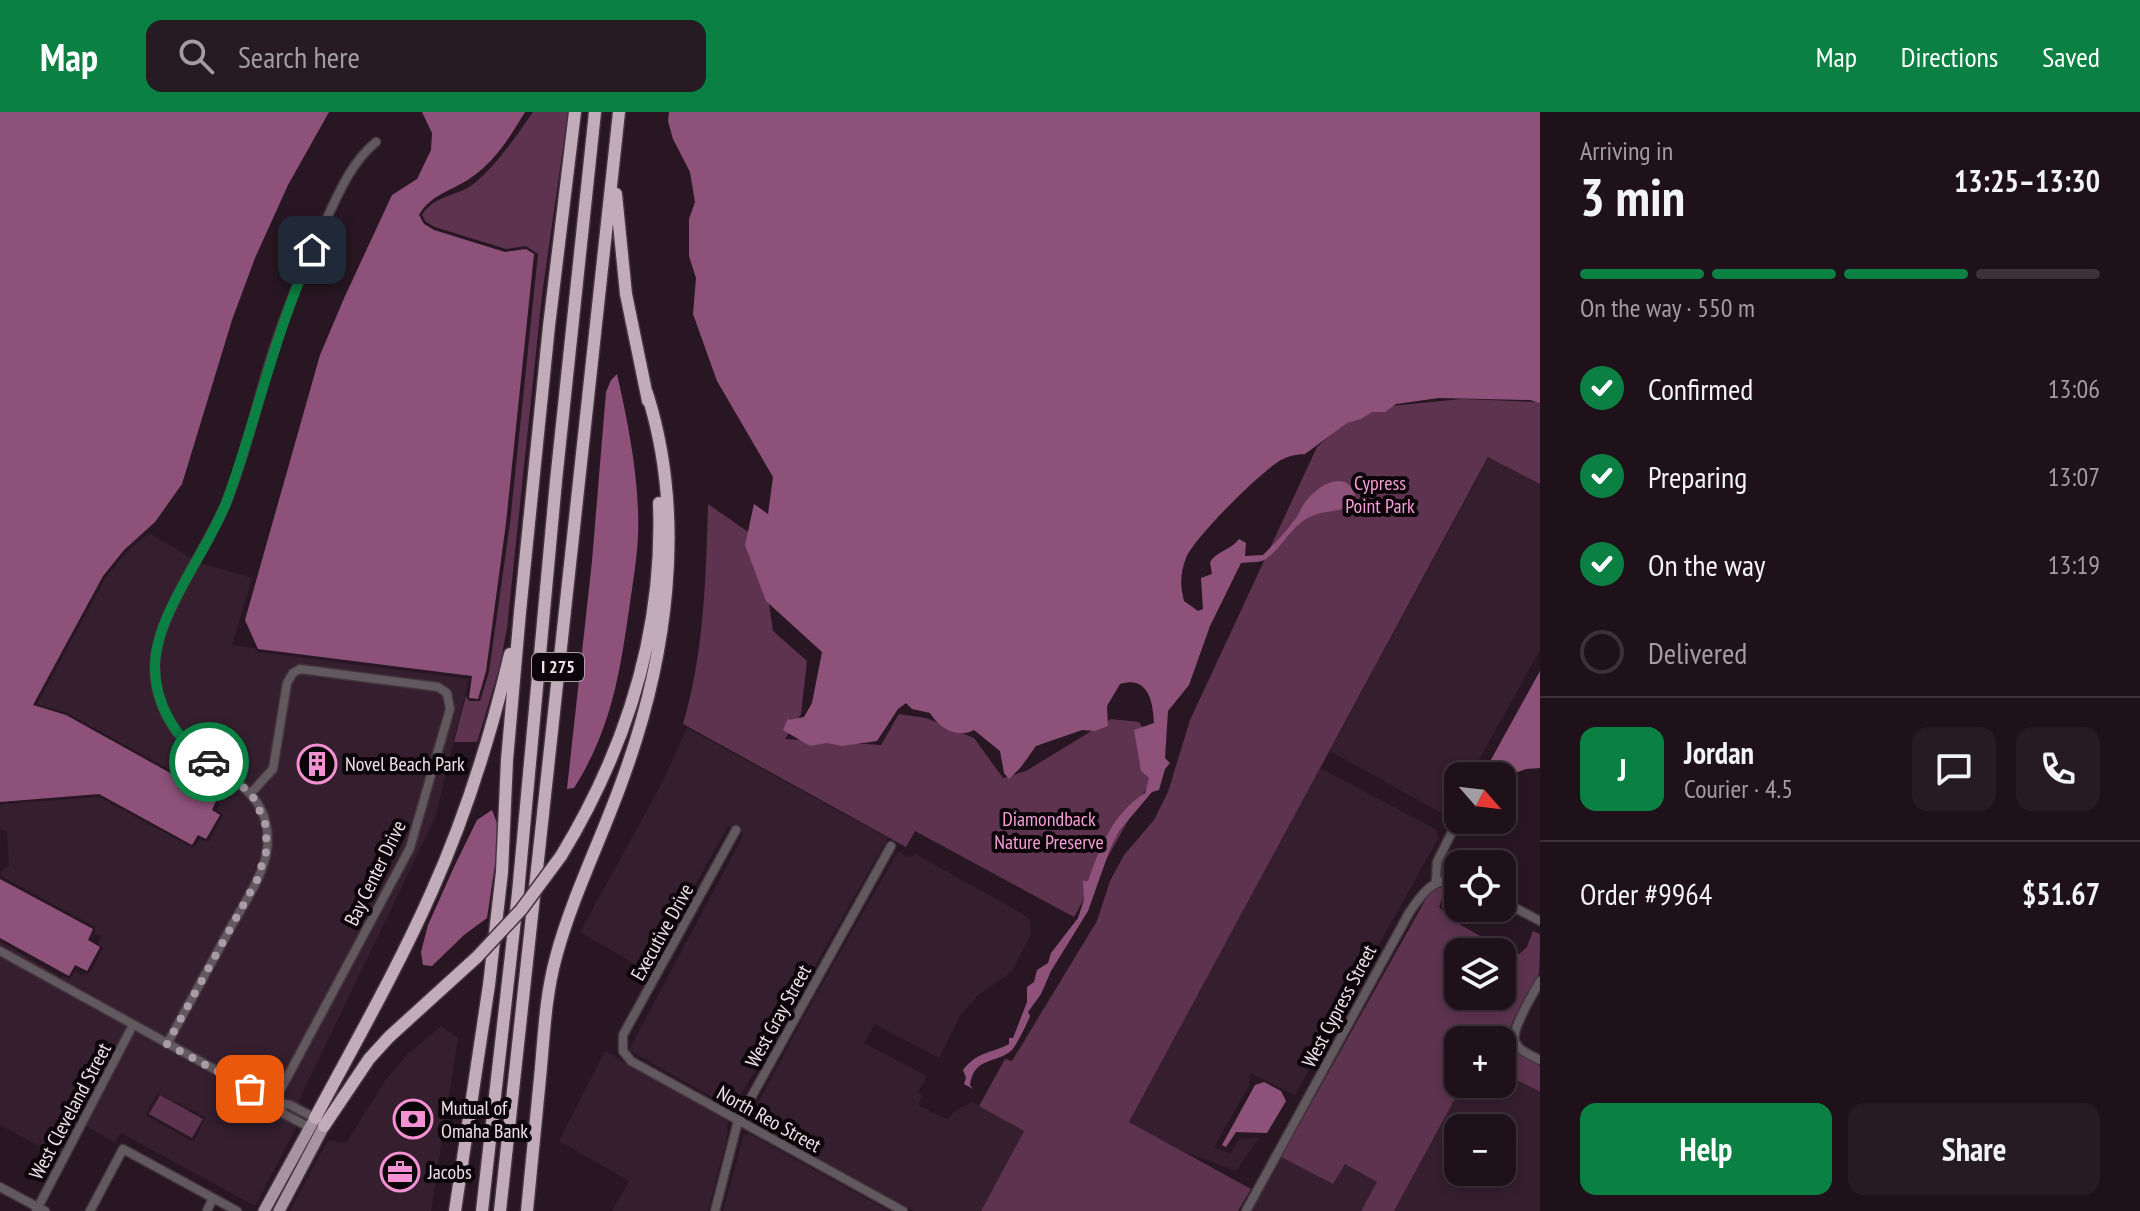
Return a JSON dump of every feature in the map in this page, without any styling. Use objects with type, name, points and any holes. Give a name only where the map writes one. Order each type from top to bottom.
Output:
[{"type":"highway","points":[[455,1211],[489,985],[502,872],[507,760],[520,612],[549,326],[575,112]]},
{"type":"highway","name":"I 275","points":[[482,1211],[518,893],[556,481],[595,112]]},
{"type":"highway","points":[[527,1211],[548,994],[554,966],[634,745],[661,633],[668,564],[667,499],[659,435],[629,312],[619,243],[616,183],[619,118]]},
{"type":"highway","name":"I 275","points":[[500,1211],[619,118]]},
{"type":"highway","points":[[316,1124],[369,1059],[477,957],[521,910],[561,856],[611,762],[630,712],[649,636],[657,583],[659,509],[647,393]]},
{"type":"highway","points":[[316,1124],[448,855],[490,733],[520,612]]},
{"type":"main road","points":[[264,1211],[316,1124]]},
{"type":"main road","points":[[279,1211],[316,1124]]},
{"type":"street","points":[[167,1044],[263,865],[267,849],[265,822],[251,793],[203,758],[178,734],[158,695],[155,662],[171,611],[227,500],[272,354],[304,270],[341,189],[361,154],[376,142]]},
{"type":"street","name":"Bay Center Drive","points":[[251,793],[273,769],[287,683],[293,673],[300,669],[438,687],[447,693],[450,709],[410,848],[274,1102]]},
{"type":"street","name":"Executive Drive","points":[[623,1051],[623,1035],[736,830]]},
{"type":"street","name":"West Cypress Street","points":[[1246,1211],[1398,929],[1423,893],[1436,882],[1437,862],[1451,834]]},
{"type":"street","name":"West Gray Street","points":[[715,1211],[738,1121],[891,846]]},
{"type":"street","points":[[1436,882],[1444,880]]},
{"type":"street","points":[[1516,908],[1540,921]]},
{"type":"street","points":[[0,951],[274,1102],[290,1105],[316,1124]]},
{"type":"street","points":[[1540,981],[1514,1033],[1515,1043],[1523,1052],[1540,1060]]},
{"type":"street","name":"West Cleveland Street","points":[[39,1210],[133,1025]]},
{"type":"street","name":"North Reo Street","points":[[623,1051],[631,1061],[903,1211]]},
{"type":"street","points":[[90,1211],[123,1149],[237,1211]]},
{"type":"street","points":[[0,1187],[39,1210]]},
{"type":"street","points":[[207,1211],[213,1198]]},
{"type":"shaded area","points":[[0,112],[329,112],[288,185],[255,258],[232,320],[182,484],[155,522],[124,550],[103,576],[33,705],[66,715],[217,799],[212,810],[220,815],[206,839],[198,835],[192,845],[99,794],[0,802]]},
{"type":"shaded area","points":[[422,112],[525,112],[486,165],[469,179],[435,198],[419,215],[424,224],[434,230],[505,252],[526,249],[534,254],[506,523],[486,671],[478,699],[469,698],[472,676],[258,649],[245,620],[320,355],[392,195],[417,179],[431,150],[432,133]]},
{"type":"shaded area","points":[[669,112],[1540,112],[1540,403],[1530,400],[1439,398],[1396,404],[1385,412],[1372,412],[1347,423],[1305,454],[1286,457],[1271,467],[1201,536],[1186,558],[1181,580],[1184,601],[1198,611],[1203,609],[1201,578],[1212,574],[1210,562],[1216,555],[1239,539],[1246,543],[1245,556],[1263,555],[1295,520],[1306,501],[1325,485],[1339,481],[1346,483],[1355,495],[1342,509],[1305,520],[1266,559],[1241,563],[1210,626],[1189,685],[1168,711],[1165,758],[1170,763],[1159,790],[1152,792],[1119,831],[1088,911],[1028,1012],[1030,1016],[1012,1050],[976,1069],[970,1085],[973,1089],[964,1084],[966,1078],[963,1070],[974,1059],[1009,1044],[1009,1038],[1013,1038],[1027,1002],[1027,987],[1034,982],[1037,970],[1048,963],[1051,953],[1078,918],[1084,900],[1083,881],[1088,881],[1109,832],[1124,810],[1145,793],[1149,778],[1141,771],[1134,730],[1154,723],[1150,699],[1137,683],[1120,684],[1107,706],[1108,726],[1095,731],[1082,730],[1036,746],[1009,779],[1004,773],[1000,751],[974,730],[955,733],[938,723],[930,713],[912,709],[906,703],[898,709],[877,741],[810,746],[783,730],[788,718],[804,717],[812,703],[822,652],[766,601],[745,545],[754,504],[768,514],[773,477],[717,381],[693,314],[696,278],[689,256],[689,219],[695,202],[690,172],[673,139]]},
{"type":"shaded area","points":[[617,374],[635,475],[638,516],[636,562],[622,653],[606,721],[587,766],[574,788],[567,789],[592,561],[606,392]]},
{"type":"shaded area","points":[[1489,457],[1540,484],[1540,650],[1478,762],[1444,762],[1444,814],[1330,751]]},
{"type":"shaded area","points":[[149,533],[193,559],[154,645],[151,662],[152,679],[166,723],[187,749],[248,795],[261,822],[263,848],[253,878],[165,1039],[0,947],[0,941],[60,977],[69,979],[76,970],[81,975],[90,973],[103,948],[98,943],[101,937],[95,934],[95,927],[1,876],[1,871],[9,866],[7,831],[0,829],[0,807],[3,804],[99,797],[193,848],[200,839],[209,842],[223,815],[217,810],[219,797],[67,713],[37,704],[106,577],[126,553]]},
{"type":"shaded area","points":[[200,563],[252,578],[232,645],[254,648],[258,652],[469,679],[435,818],[299,1100],[300,1107],[279,1100],[414,849],[454,710],[454,699],[443,684],[300,665],[290,671],[283,682],[270,768],[251,788],[205,755],[181,732],[162,694],[159,663],[162,648],[174,613]]},
{"type":"shaded area","points":[[1540,671],[1540,768],[1516,773],[1516,762],[1490,762]]},
{"type":"shaded area","points":[[301,673],[440,691],[444,694],[446,708],[406,846],[272,1097],[172,1043],[267,867],[263,806],[256,794],[277,771],[290,684]]},
{"type":"shaded area","points":[[687,728],[888,838],[733,1109],[629,1050],[744,834],[728,826],[647,971],[580,932],[661,785]]},
{"type":"shaded area","points":[[1320,768],[1435,829],[1439,837],[1295,1095],[1250,1073],[1249,1086],[1214,1147],[1230,1154],[1239,1139],[1259,1138],[1236,1171],[1180,1150],[1129,1122]]},
{"type":"shaded area","points":[[492,810],[500,831],[487,918],[432,966],[423,965],[421,952],[428,925],[477,820]]},
{"type":"shaded area","points":[[898,851],[908,857],[915,854],[1030,920],[1031,935],[1011,972],[977,996],[960,1016],[939,1058],[875,1024],[864,1043],[927,1076],[918,1092],[922,1096],[918,1105],[947,1119],[973,1102],[1024,1131],[981,1211],[914,1211],[750,1118]]},
{"type":"shaded area","points":[[0,879],[93,929],[88,940],[100,947],[87,971],[75,965],[69,976],[0,938]]},
{"type":"shaded area","points":[[0,955],[128,1026],[60,1157],[0,1125]]},
{"type":"shaded area","points":[[441,1026],[458,1038],[431,1211],[290,1211],[328,1140],[346,1143],[385,1081],[408,1054]]},
{"type":"shaded area","points":[[135,1030],[269,1104],[282,1118],[297,1126],[255,1206],[123,1134],[119,1134],[115,1143],[85,1125]],"holes":[[[157,1093],[205,1117],[195,1140],[191,1141],[146,1115]]]},
{"type":"shaded area","points":[[605,1051],[728,1120],[727,1138],[708,1211],[612,1211],[629,1181],[559,1141]]},
{"type":"shaded area","points":[[1516,1079],[1540,1092],[1540,1211],[1394,1211],[1444,1119],[1444,1186],[1516,1186],[1516,1114],[1447,1114],[1455,1098],[1516,1098]]},
{"type":"shaded area","points":[[1264,1082],[1281,1091],[1286,1101],[1267,1133],[1236,1132],[1226,1147],[1222,1145],[1255,1085]]},
{"type":"shaded area","points":[[744,1134],[751,1135],[889,1211],[723,1211]]},
{"type":"shaded area","points":[[1281,1157],[1333,1183],[1344,1163],[1377,1182],[1361,1211],[1251,1211]]},
{"type":"green space","points":[[533,112],[568,112],[542,295],[507,628],[499,669],[477,742],[454,742],[466,696],[469,701],[480,701],[489,672],[510,523],[538,254],[526,246],[506,249],[435,227],[426,222],[422,215],[440,199],[476,182],[500,157]]},
{"type":"green space","name":"Cypress Point Park","points":[[1462,399],[1540,402],[1540,484],[1488,457],[1129,1122],[1251,1189],[1238,1211],[981,1211],[1024,1131],[979,1106],[1005,1059],[1012,1061],[1097,921],[1110,881],[1124,855],[1154,820],[1168,792],[1190,720],[1317,447],[1360,409]]},
{"type":"green space","name":"Diamondback Nature Preserve","points":[[708,504],[754,536],[762,556],[773,631],[807,661],[801,714],[785,739],[881,745],[899,714],[926,718],[974,738],[1003,778],[1026,771],[1111,719],[1139,722],[1153,744],[1151,780],[1074,917],[915,831],[906,847],[683,724],[700,643]]},
{"type":"green space","points":[[1436,881],[1444,882],[1439,907],[1444,912],[1444,922],[1456,922],[1484,938],[1444,938],[1444,1010],[1516,1010],[1516,954],[1527,947],[1533,931],[1540,934],[1539,973],[1511,1026],[1444,1026],[1444,1098],[1455,1098],[1394,1211],[1361,1211],[1377,1182],[1345,1164],[1333,1184],[1281,1157]]},
{"type":"green space","points":[[1516,1049],[1540,1066],[1540,1092],[1516,1079]]},
{"type":"green space","points":[[160,1095],[203,1119],[192,1138],[149,1114]]},
{"type":"way so far","points":[[209,762],[251,793],[265,822],[267,849],[257,880],[167,1044],[250,1089]]},
{"type":"place","name":"Novel Beach Park","points":[[317,764]]},
{"type":"place","name":"Mutual of Omaha Bank","points":[[413,1119]]},
{"type":"place","name":"Jacobs","points":[[400,1172]]},
{"type":"route","points":[[209,762],[178,734],[164,710],[155,679],[158,646],[171,611],[227,500],[272,354],[312,250]]}]
